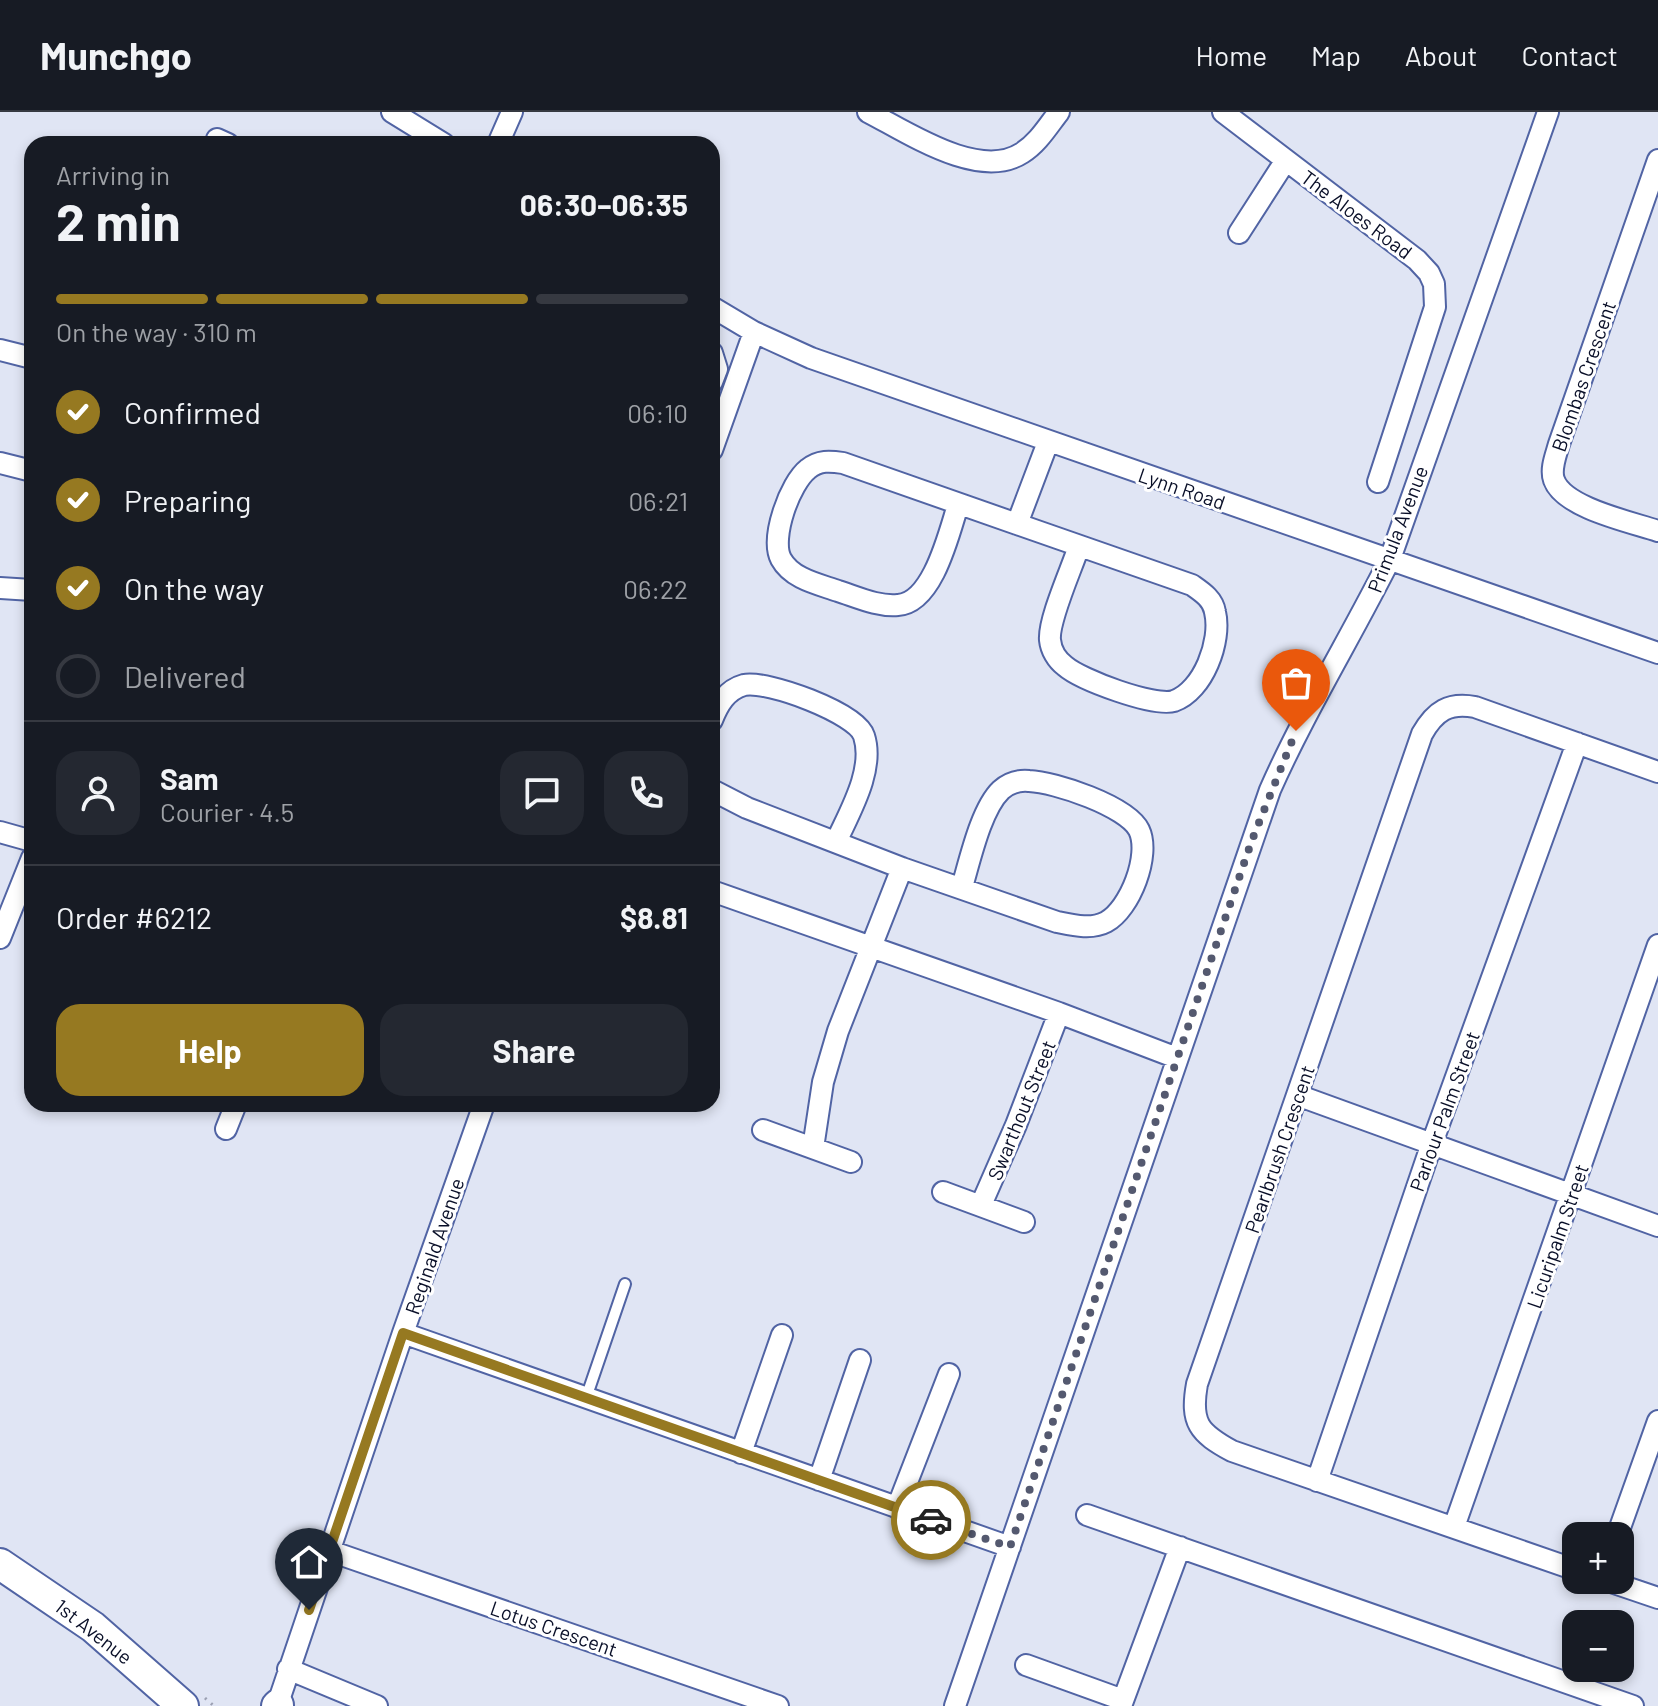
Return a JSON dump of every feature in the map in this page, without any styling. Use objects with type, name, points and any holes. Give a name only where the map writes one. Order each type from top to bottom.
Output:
[{"type":"street","points":[[392,112],[428,136]]},
{"type":"street","points":[[502,136],[512,112]]},
{"type":"street","points":[[868,112],[952,154],[991,162],[1022,153],[1038,140],[1059,112]]},
{"type":"street","name":"The Aloes Road","points":[[1223,112],[1417,260],[1434,284],[1435,307],[1427,338],[1378,482]]},
{"type":"street","name":"Primula Avenue","points":[[955,1706],[1270,790],[1296,731],[1360,619],[1390,559],[1548,112]]},
{"type":"street","points":[[1239,233],[1286,160]]},
{"type":"street","name":"Blombas Crescent","points":[[1658,160],[1559,444],[1553,475],[1559,489],[1571,500],[1658,531]]},
{"type":"street","name":"Lynn Road","points":[[720,312],[754,332],[811,358],[1658,653]]},
{"type":"street","points":[[720,428],[754,332]]},
{"type":"street","points":[[0,350],[24,356]]},
{"type":"street","points":[[1017,524],[1048,442]]},
{"type":"street","points":[[958,505],[930,579],[914,599],[899,605],[875,603],[802,578],[786,565],[778,552],[778,530],[795,486],[808,468],[828,461],[843,463],[1192,585],[1205,594],[1215,611],[1215,636],[1210,659],[1192,691],[1176,700],[1159,703],[1095,681],[1067,668],[1057,659],[1050,630],[1079,546]]},
{"type":"street","points":[[0,463],[24,469]]},
{"type":"street","points":[[0,588],[24,590]]},
{"type":"street","points":[[720,704],[733,689],[760,685],[844,715],[860,727],[865,737],[866,763],[836,842]]},
{"type":"street","name":"Pearlbrush Crescent","points":[[1562,1565],[1232,1451],[1200,1430],[1195,1415],[1197,1384],[1422,734],[1430,721],[1445,708],[1465,705],[1658,772]]},
{"type":"street","name":"Parlour Palm Street","points":[[1317,1481],[1431,1146],[1577,743]]},
{"type":"street","points":[[720,794],[747,808],[902,868],[1057,922],[1094,926],[1105,922],[1126,901],[1141,863],[1144,849],[1142,839],[1138,827],[1119,811],[1043,782],[1018,781],[1008,785],[992,800],[962,887]]},
{"type":"street","points":[[0,832],[24,839]]},
{"type":"street","points":[[813,1148],[830,1057],[902,868]]},
{"type":"street","points":[[0,938],[24,878]]},
{"type":"street","name":"Swarthout Street","points":[[720,894],[1059,1013],[1177,1058]]},
{"type":"street","name":"Licuripalm Street","points":[[1454,1527],[1658,945]]},
{"type":"street","name":"Swarthout Street","points":[[981,1205],[1059,1013]]},
{"type":"street","points":[[1297,1095],[1658,1226]]},
{"type":"street","points":[[226,1129],[233,1112]]},
{"type":"street","name":"Reginald Avenue","points":[[277,1706],[481,1112]]},
{"type":"street","points":[[763,1130],[851,1162]]},
{"type":"street","name":"Swarthout Street","points":[[943,1192],[1024,1222]]},
{"type":"street","points":[[403,1333],[1010,1547]]},
{"type":"street","points":[[741,1453],[782,1335]]},
{"type":"street","points":[[819,1480],[860,1360]]},
{"type":"street","points":[[897,1508],[949,1374]]},
{"type":"street","points":[[1622,1522],[1658,1421]]},
{"type":"street","points":[[1087,1515],[1600,1701],[1633,1706]]},
{"type":"street","points":[[1026,1665],[1122,1703],[1180,1547]]},
{"type":"street","name":"Lotus Crescent","points":[[330,1551],[778,1706]]},
{"type":"street","name":"1st Avenue","points":[[0,1564],[93,1627],[183,1706]]},
{"type":"street","points":[[1634,1590],[1658,1598]]},
{"type":"street","points":[[288,1669],[377,1706]]},
{"type":"lane","points":[[586,1398],[625,1284]]},
{"type":"way so far","points":[[931,1520],[1010,1547],[1252,840],[1296,731]]},
{"type":"route","points":[[309,1610],[403,1333],[931,1520]]}]
